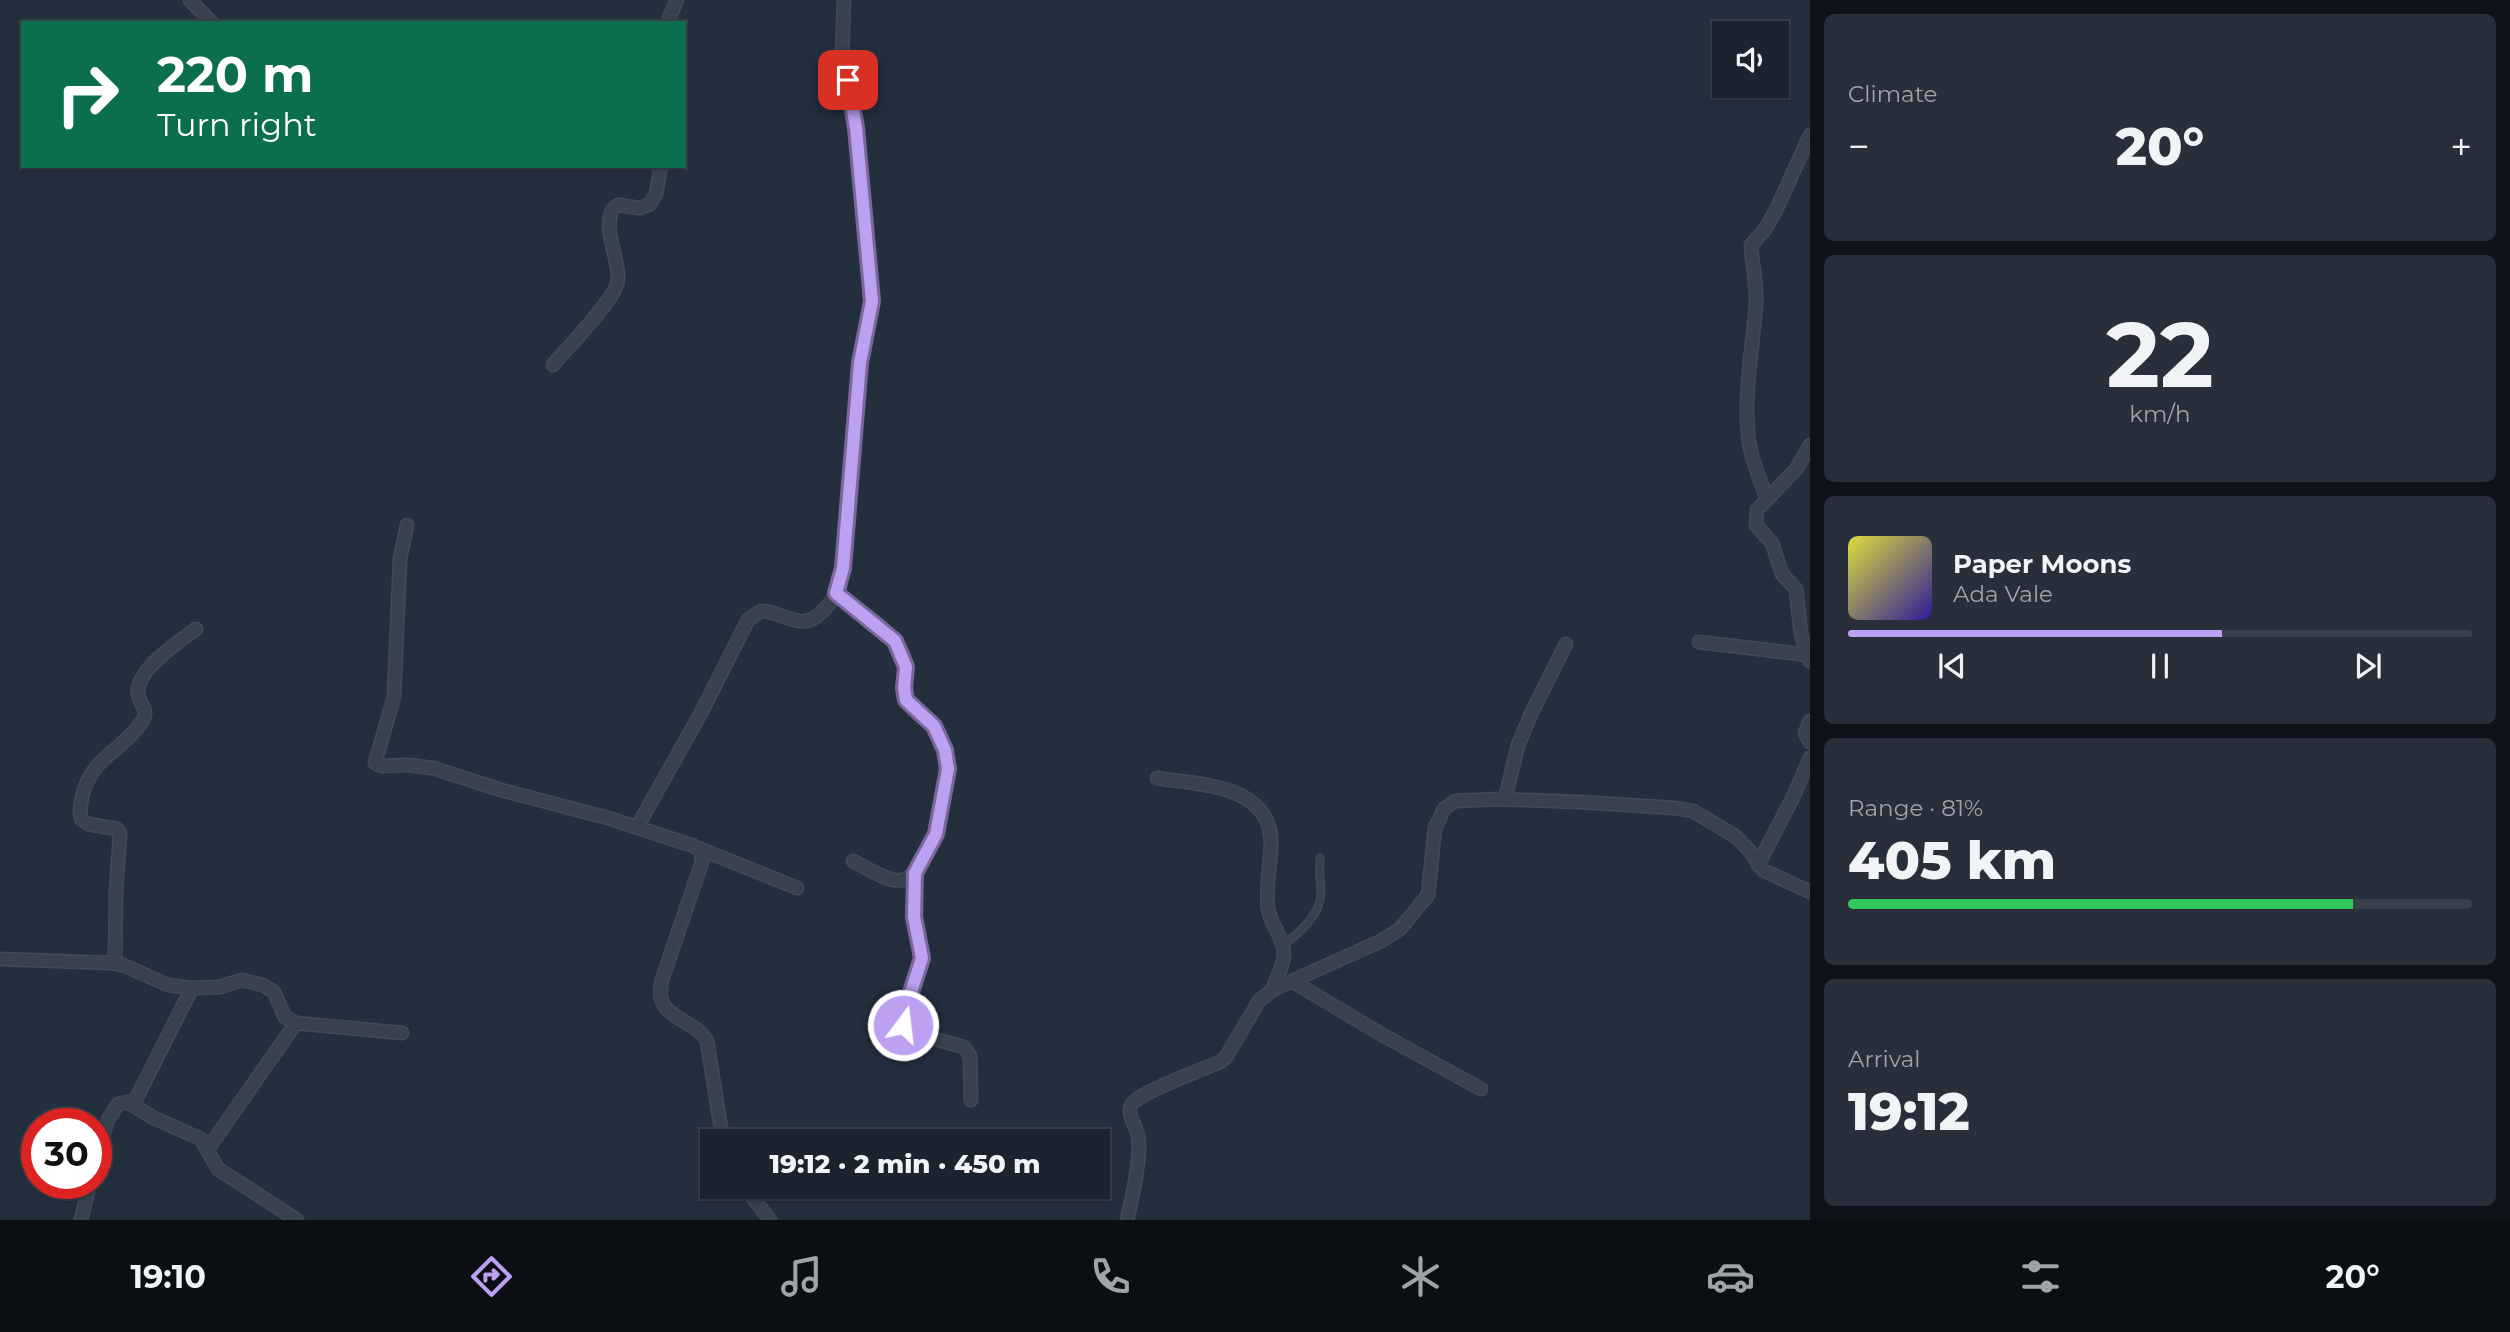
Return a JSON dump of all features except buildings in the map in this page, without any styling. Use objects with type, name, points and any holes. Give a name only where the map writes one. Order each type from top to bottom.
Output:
[{"type":"street","points":[[190,0],[210,21]]},
{"type":"street","points":[[668,21],[677,0]]},
{"type":"street","points":[[637,827],[752,616],[766,611],[798,621],[809,621],[819,614],[836,593],[843,568],[860,363],[872,301],[856,128],[842,57],[844,0]]},
{"type":"street","points":[[1768,500],[1748,433],[1747,408],[1756,303],[1755,265],[1751,245],[1766,228],[1777,208],[1810,135]]},
{"type":"street","points":[[553,365],[616,289],[617,267],[610,229],[612,210],[618,205],[640,208],[650,204],[656,194],[661,168]]},
{"type":"street","points":[[1699,642],[1809,658],[1799,624],[1796,589],[1782,574],[1772,543],[1756,525],[1757,510],[1803,460],[1810,445]]},
{"type":"street","points":[[407,526],[400,559],[394,696],[375,763],[382,766],[433,768],[501,790],[637,827],[698,848],[797,888]]},
{"type":"street","points":[[836,593],[895,641],[906,667],[906,700],[934,726],[945,750],[948,769],[936,834],[915,873],[908,878],[893,880],[853,861]]},
{"type":"street","points":[[115,963],[120,833],[117,829],[88,824],[81,819],[79,810],[86,784],[99,761],[123,743],[144,717],[145,709],[138,692],[142,676],[172,647],[196,629]]},
{"type":"street","points":[[1505,799],[1518,745],[1566,644]]},
{"type":"street","points":[[1810,721],[1805,733],[1810,742]]},
{"type":"street","points":[[1758,865],[1810,758]]},
{"type":"street","points":[[1157,778],[1232,791],[1255,803],[1262,813],[1270,830],[1271,842],[1268,906],[1272,924],[1283,945],[1283,959],[1272,989]]},
{"type":"street","points":[[1127,1220],[1134,1186],[1138,1140],[1130,1112],[1132,1105],[1143,1095],[1220,1062],[1226,1057],[1259,1001],[1272,989],[1381,941],[1400,929],[1428,895],[1435,828],[1439,817],[1450,803],[1505,799],[1693,811],[1735,836],[1749,850],[1758,865],[1771,875],[1810,892]]},
{"type":"street","points":[[698,848],[702,854],[702,862],[662,980],[660,996],[665,1009],[693,1026],[707,1041],[721,1129]]},
{"type":"street","points":[[915,873],[914,917],[922,958],[903,1025],[909,1032],[964,1047],[970,1056],[971,1100]]},
{"type":"street","points":[[0,959],[115,963],[168,985],[192,988],[219,988],[242,980],[263,985],[274,992],[285,1017],[296,1023],[402,1033]]},
{"type":"street","points":[[1292,981],[1481,1089]]},
{"type":"street","points":[[132,1105],[192,988]]},
{"type":"street","points":[[207,1150],[296,1023]]},
{"type":"street","points":[[112,1115],[117,1106],[125,1102],[153,1118],[197,1137],[218,1169],[297,1220]]},
{"type":"street","points":[[81,1220],[86,1199]]},
{"type":"street","points":[[754,1199],[769,1220]]},
{"type":"lane","points":[[1283,945],[1305,928],[1317,906],[1321,892],[1318,875],[1320,858]]},
{"type":"route","points":[[848,80],[856,128],[872,301],[869,328],[860,363],[843,568],[836,593],[895,641],[903,654],[906,667],[906,700],[939,733],[948,769],[934,842],[915,873],[914,917],[922,958],[903,1025]]}]
